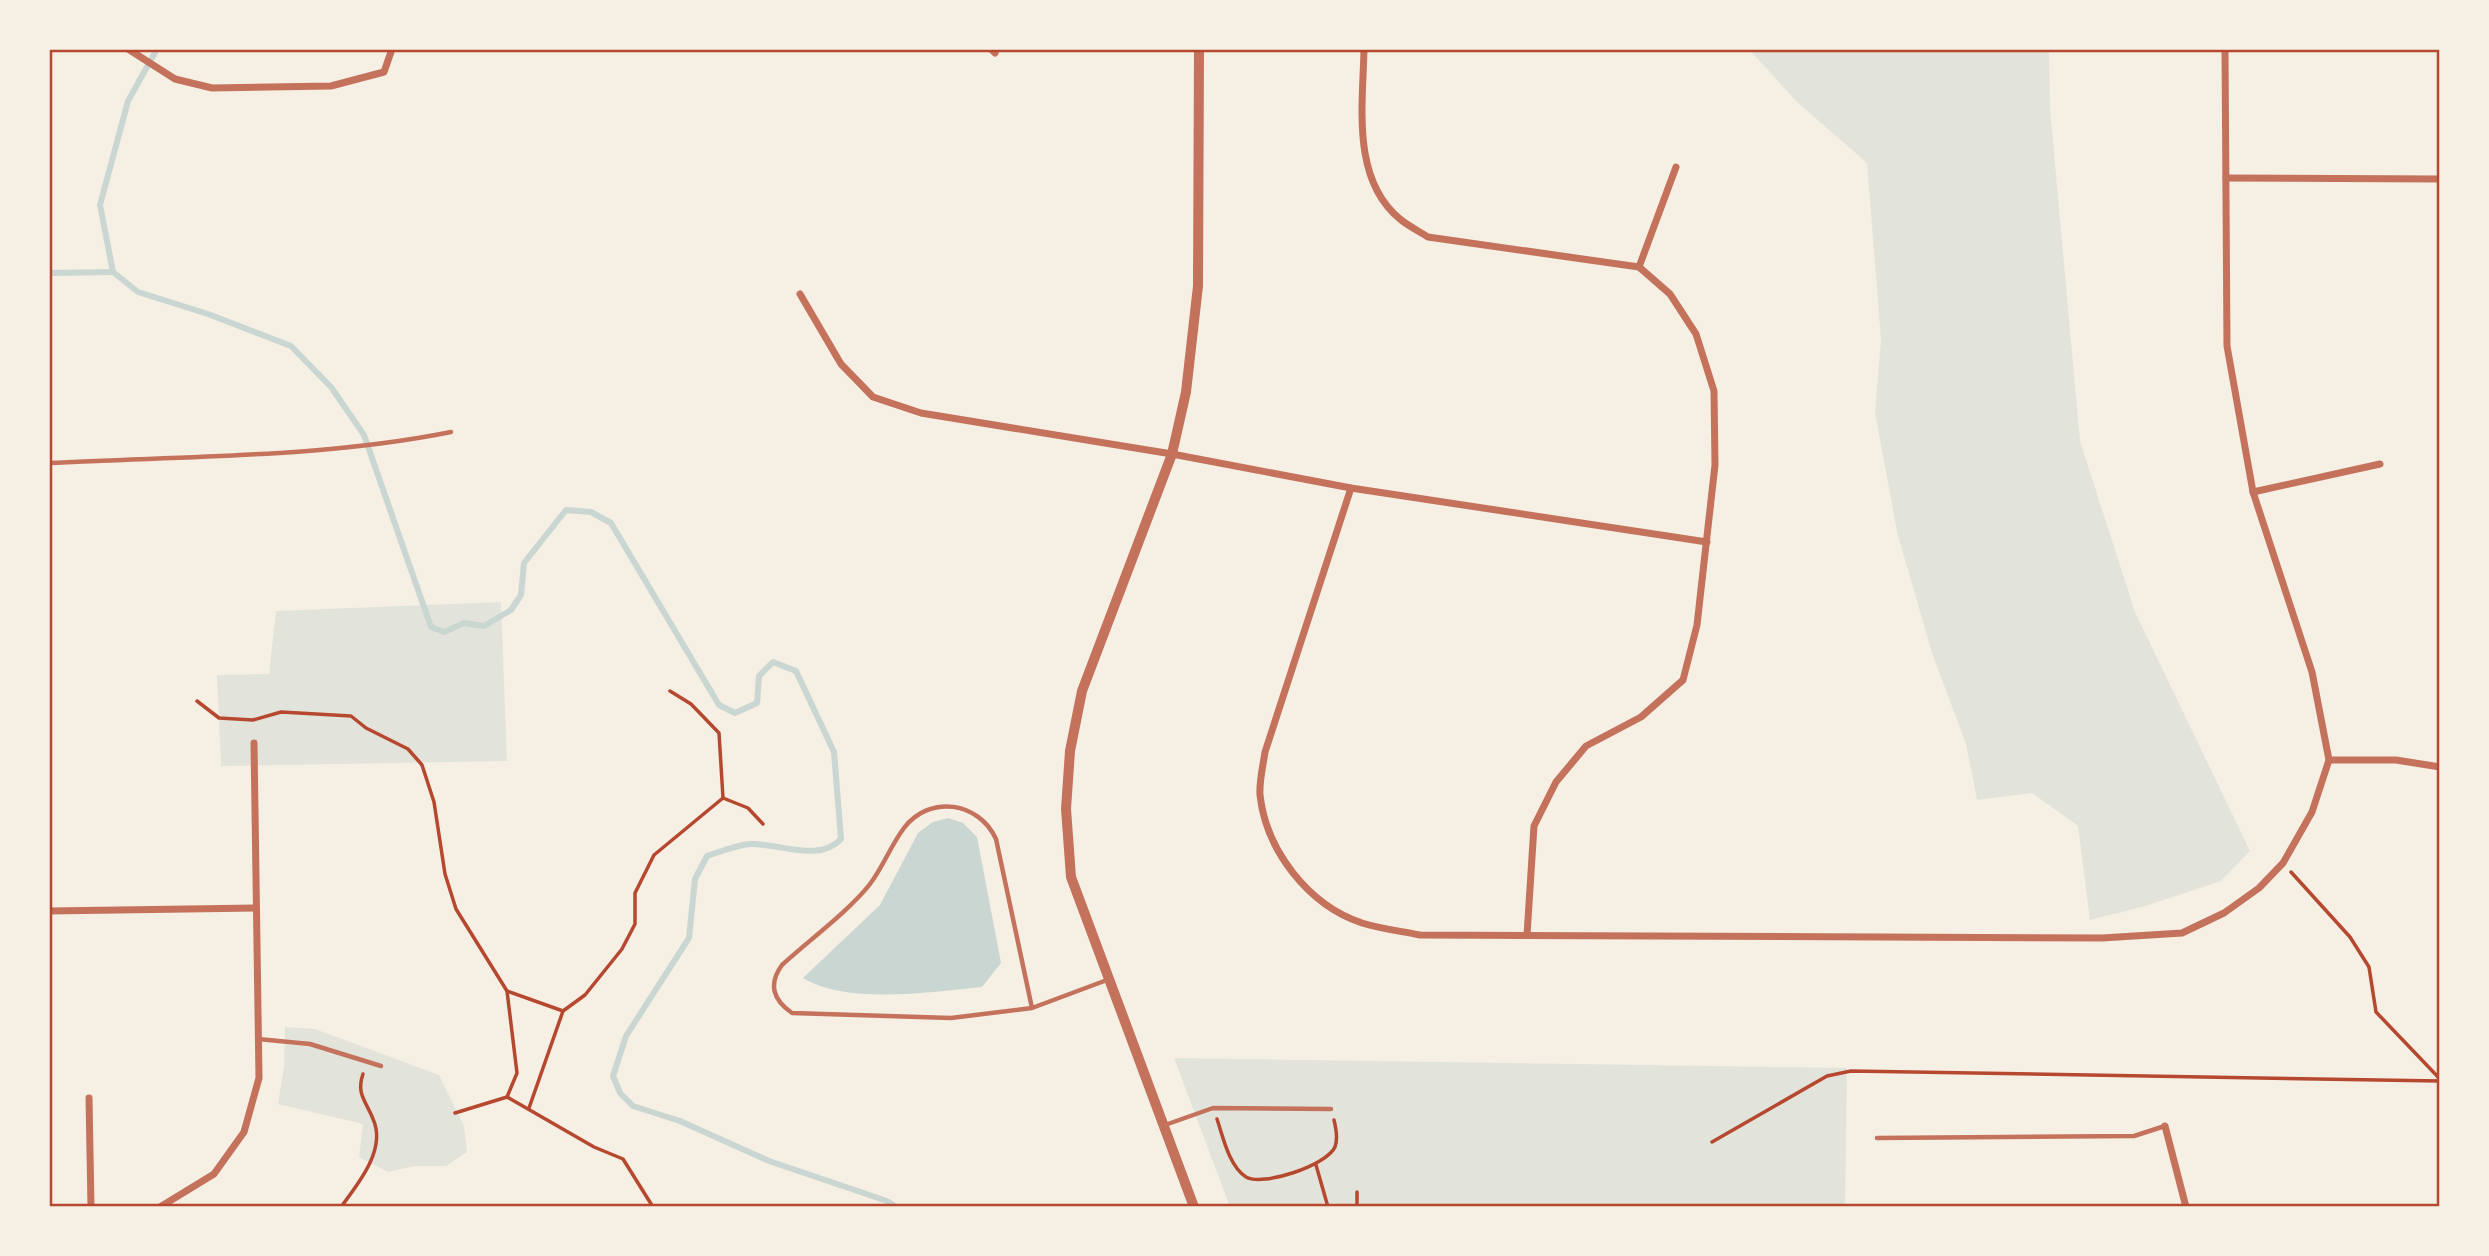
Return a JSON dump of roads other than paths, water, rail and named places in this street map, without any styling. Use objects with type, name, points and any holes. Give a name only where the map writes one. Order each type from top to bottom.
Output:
[{"type":"street","points":[[129,50],[175,79],[212,88],[331,86],[384,72],[392,49]]},
{"type":"street","points":[[1195,1207],[1071,877],[1066,809],[1070,751],[1082,691],[1172,454],[1186,392],[1198,286],[1199,49]]},
{"type":"street","points":[[1364,49],[1362,141],[1374,184],[1398,218],[1428,237],[1639,267],[1670,294],[1696,334],[1714,391],[1715,465],[1707,542],[1697,625],[1683,680],[1641,717],[1586,746],[1556,782],[1534,826],[1527,935]]},
{"type":"street","points":[[1351,488],[1265,752],[1260,794],[1271,838],[1290,872],[1324,901],[1360,922],[1420,935],[2102,938],[2182,933],[2224,913],[2259,888],[2283,863],[2312,812],[2329,760],[2312,672],[2253,492],[2227,346],[2225,49]]},
{"type":"street","points":[[1639,267],[1676,167]]},
{"type":"street","points":[[2226,178],[2440,179]]},
{"type":"street","points":[[800,294],[841,364],[873,397],[921,413],[1172,454],[1351,488],[1707,542]]},
{"type":"street","points":[[2253,492],[2380,464]]},
{"type":"street","points":[[160,1207],[214,1174],[244,1132],[259,1079],[254,743]]},
{"type":"street","points":[[2329,760],[2396,760],[2440,767]]},
{"type":"street","points":[[49,911],[256,908]]},
{"type":"street","points":[[89,1098],[91,1207]]},
{"type":"street","points":[[2165,1126],[2186,1207]]},
{"type":"lane","points":[[49,463],[337,448],[412,440],[451,432]]},
{"type":"lane","points":[[1032,1008],[996,839],[990,825],[978,814],[960,807],[940,807],[921,813],[904,827],[870,885],[782,965],[773,977],[774,992],[780,1005],[792,1013],[951,1018],[1032,1008],[1108,980]]},
{"type":"lane","points":[[258,1039],[310,1044],[381,1066]]},
{"type":"lane","points":[[1164,1125],[1213,1108],[1331,1109]]},
{"type":"lane","points":[[1877,1138],[2134,1136],[2165,1126]]},
{"type":"waterway","points":[[157,49],[128,101],[100,205],[113,272],[138,292],[208,314],[291,346],[331,387],[364,435],[431,627],[444,632],[464,623],[484,626],[511,610],[521,595],[524,563],[566,510],[591,512],[611,523],[719,705],[735,713],[757,703],[759,676],[773,662],[796,671],[834,752],[841,839],[822,850],[750,844],[707,856],[695,879],[689,938],[626,1036],[613,1076],[620,1093],[633,1106],[680,1121],[769,1161],[887,1201],[896,1207]]},
{"type":"waterway","points":[[49,273],[113,272]]}]
